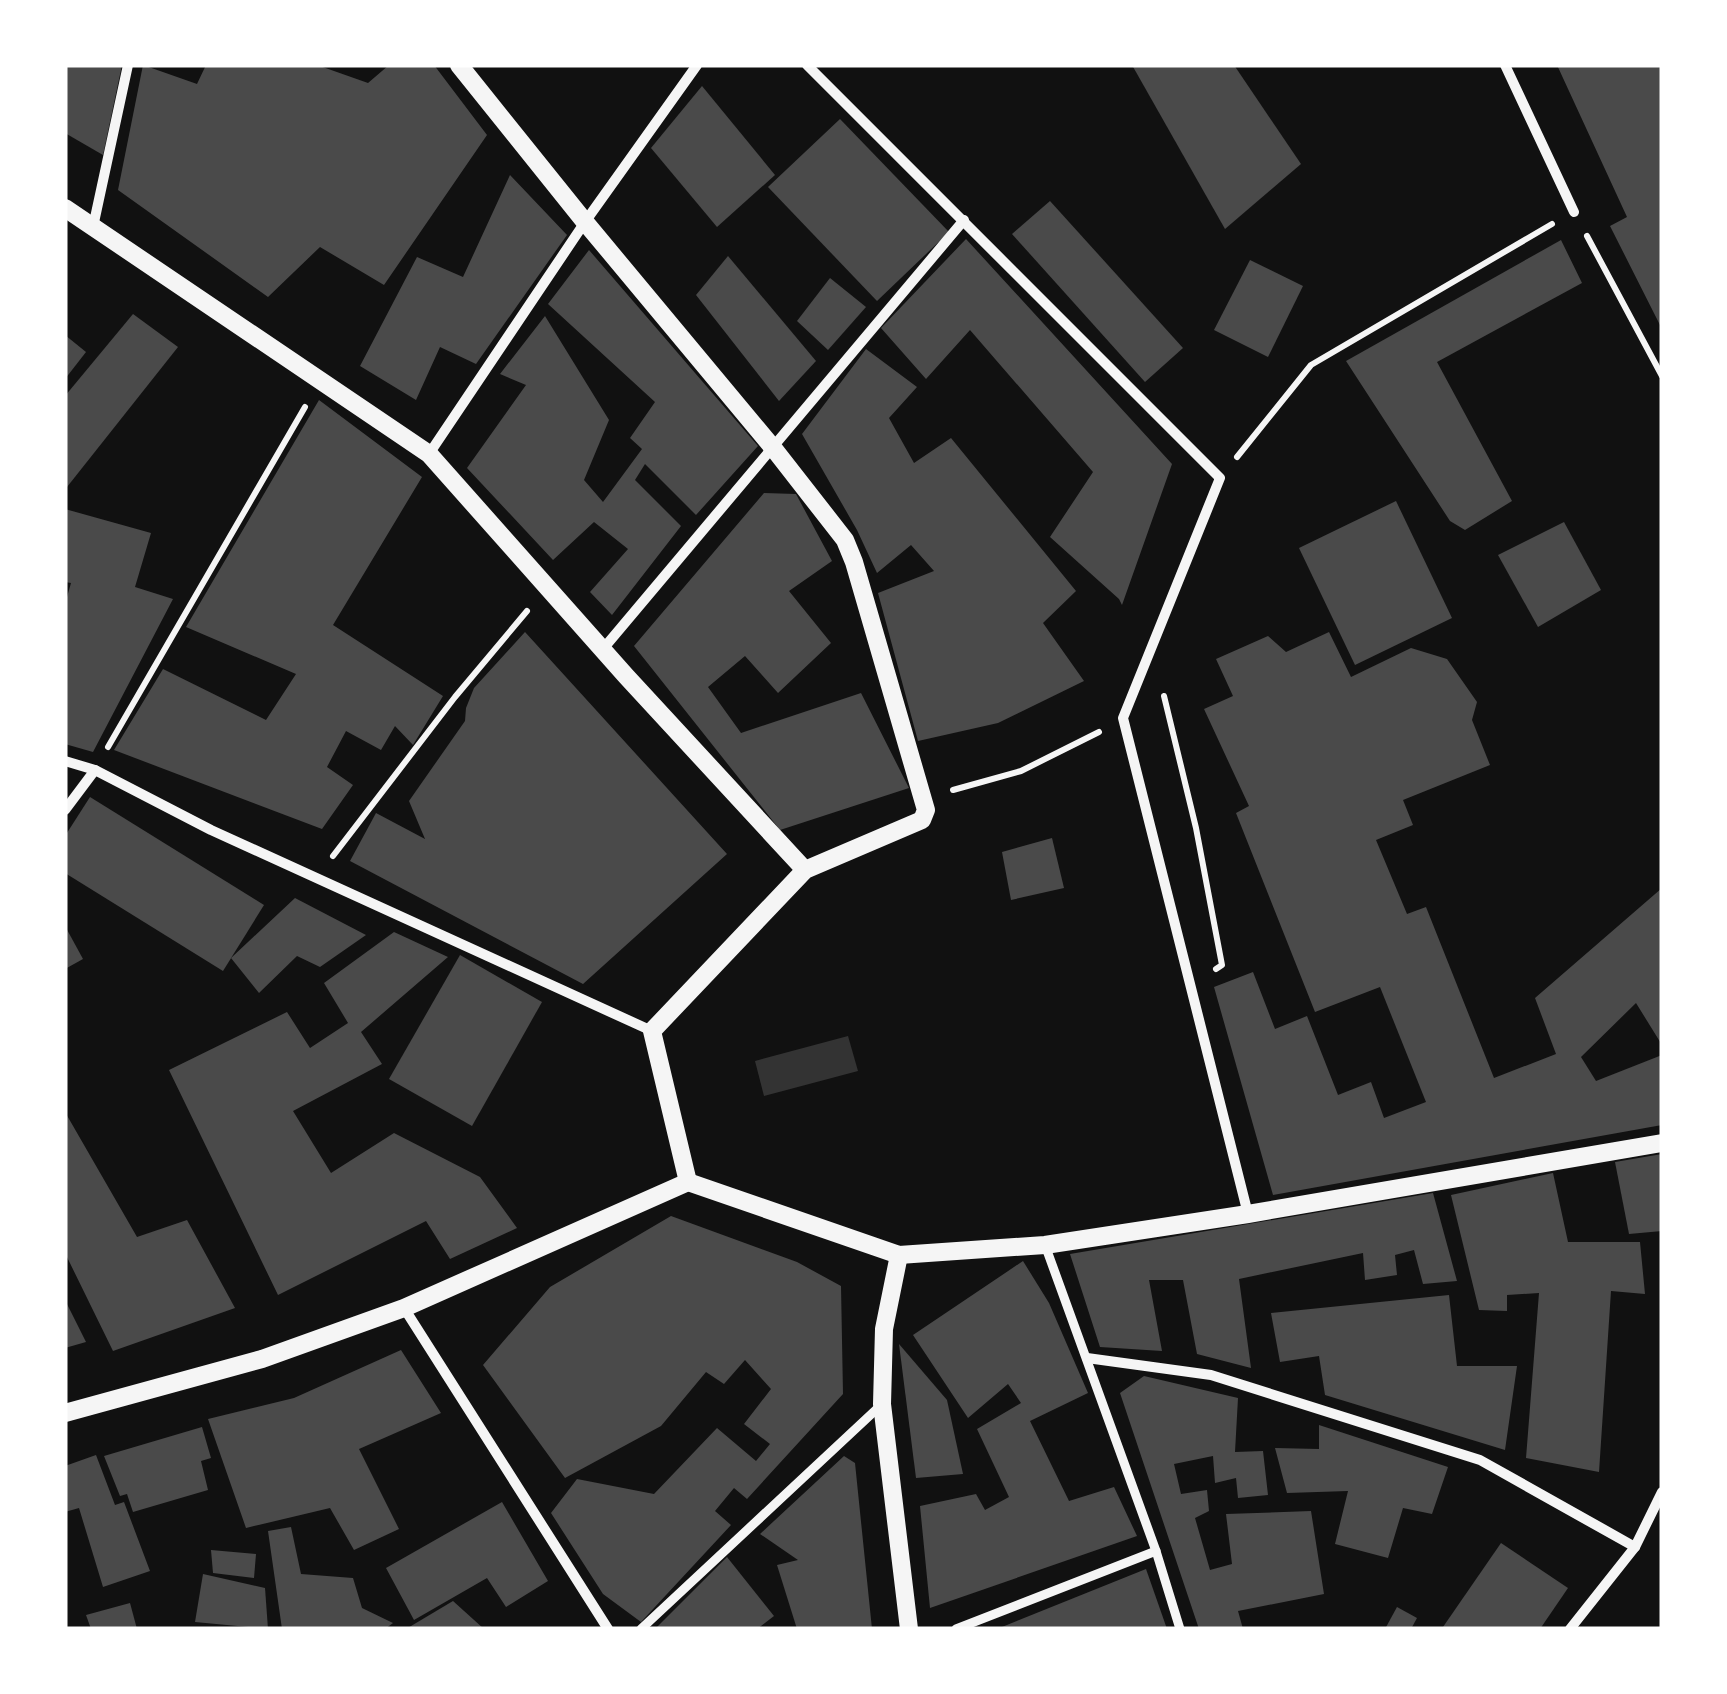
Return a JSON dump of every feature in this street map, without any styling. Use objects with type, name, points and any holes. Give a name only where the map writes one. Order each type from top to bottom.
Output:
[{"type":"street","points":[[93,227],[128,65]]},
{"type":"street","points":[[460,65],[774,448],[844,540],[854,562],[926,810],[922,820],[805,870],[652,1031]]},
{"type":"street","points":[[429,454],[696,65]]},
{"type":"street","points":[[807,65],[1220,478],[1123,718],[1248,1214]]},
{"type":"street","points":[[1505,65],[1574,212]]},
{"type":"street","points":[[65,208],[429,454],[805,870]]},
{"type":"street","points":[[603,648],[964,220]]},
{"type":"street","points":[[65,761],[95,770],[211,830],[652,1031]]},
{"type":"street","points":[[65,810],[95,770]]},
{"type":"street","points":[[652,1031],[688,1182]]},
{"type":"street","points":[[65,1413],[262,1359],[404,1308],[688,1182],[899,1255],[1045,1244],[1248,1214],[1662,1143]]},
{"type":"street","points":[[1045,1244],[1180,1629]]},
{"type":"street","points":[[899,1255],[884,1329],[882,1404],[909,1629]]},
{"type":"street","points":[[404,1308],[608,1629]]},
{"type":"street","points":[[1087,1358],[1212,1376],[1480,1460],[1635,1547]]},
{"type":"street","points":[[641,1629],[882,1404]]},
{"type":"street","points":[[1570,1629],[1635,1547],[1662,1492]]},
{"type":"street","points":[[956,1629],[1156,1552]]},
{"type":"path","points":[[1220,478],[1311,364],[1574,212],[1662,376]]},
{"type":"path","points":[[95,770],[320,380]]},
{"type":"path","points":[[317,876],[455,698],[548,587]]},
{"type":"path","points":[[1152,647],[1196,828],[1222,965],[1191,988]]},
{"type":"path","points":[[923,798],[1022,771],[1107,727]]},
{"type":"shaded area","points":[[848,1036],[858,1071],[764,1096],[755,1061]]},
{"type":"building","points":[[65,65],[122,65],[103,155],[65,133]]},
{"type":"building","points":[[143,65],[197,84],[206,65],[317,65],[368,83],[389,65],[434,65],[487,135],[384,285],[320,247],[268,297],[118,190]]},
{"type":"building","points":[[1132,65],[1234,65],[1301,164],[1225,229]]},
{"type":"building","points":[[1557,65],[1662,65],[1662,329],[1610,226],[1627,217]]},
{"type":"building","points":[[702,86],[775,175],[717,227],[651,148]]},
{"type":"building","points":[[840,119],[949,232],[877,301],[768,187]]},
{"type":"building","points":[[510,175],[567,235],[476,364],[440,347],[416,400],[360,366],[417,257],[463,277]]},
{"type":"building","points":[[1050,201],[1183,348],[1145,382],[1012,234]]},
{"type":"building","points":[[966,239],[1172,464],[1122,605],[1050,537],[1093,472],[970,330],[926,379],[881,328]]},
{"type":"building","points":[[1561,240],[1582,283],[1437,362],[1512,501],[1465,530],[1450,521],[1346,361]]},
{"type":"building","points":[[589,250],[758,446],[696,515],[645,464],[635,480],[681,526],[612,615],[590,592],[628,549],[594,522],[553,560],[467,468],[526,385],[500,374],[545,316],[609,420],[584,480],[603,502],[642,449],[630,438],[655,402],[548,304]]},
{"type":"building","points":[[728,256],[816,361],[779,401],[696,295]]},
{"type":"building","points":[[1250,260],[1303,286],[1268,357],[1214,330]]},
{"type":"building","points":[[830,278],[866,307],[828,350],[797,321]]},
{"type":"building","points":[[133,314],[178,347],[67,487],[65,396]]},
{"type":"building","points":[[65,335],[86,352],[65,379]]},
{"type":"building","points":[[866,349],[917,387],[889,418],[914,463],[951,438],[1076,591],[1043,623],[1084,681],[998,723],[918,741],[878,593],[934,571],[911,545],[877,573],[802,434]]},
{"type":"building","points":[[319,400],[422,477],[333,625],[443,696],[413,745],[395,726],[381,750],[346,731],[327,767],[353,785],[322,829],[114,750],[163,669],[266,720],[296,674],[186,627]]},
{"type":"building","points":[[764,493],[796,494],[832,561],[789,591],[831,643],[778,693],[745,656],[708,687],[741,733],[861,693],[909,788],[780,830],[634,646]]},
{"type":"building","points":[[1396,501],[1452,618],[1355,665],[1299,548]]},
{"type":"building","points":[[65,509],[151,533],[135,587],[173,599],[93,752],[65,744],[65,604],[71,583],[65,582]]},
{"type":"building","points":[[1564,522],[1601,590],[1538,627],[1498,555]]},
{"type":"building","points":[[525,632],[727,854],[583,984],[350,861],[376,813],[425,839],[409,801],[465,721],[474,688]]},
{"type":"building","points":[[1329,632],[1351,677],[1411,648],[1447,659],[1477,702],[1472,720],[1490,765],[1403,800],[1413,825],[1376,840],[1407,914],[1426,907],[1494,1078],[1556,1054],[1535,998],[1662,888],[1662,1045],[1636,1003],[1581,1057],[1596,1081],[1662,1055],[1662,1125],[1273,1195],[1214,987],[1253,972],[1275,1029],[1307,1016],[1338,1095],[1371,1082],[1384,1118],[1426,1102],[1380,987],[1315,1012],[1236,813],[1249,806],[1204,709],[1233,696],[1216,659],[1268,636],[1286,652]]},
{"type":"building","points":[[90,797],[264,905],[223,971],[65,873],[65,836]]},
{"type":"building","points":[[1052,838],[1064,888],[1011,900],[1002,852]]},
{"type":"building","points":[[295,898],[366,935],[320,967],[297,956],[259,993],[231,958]]},
{"type":"building","points":[[65,926],[83,959],[65,969]]},
{"type":"building","points":[[394,932],[448,957],[361,1032],[382,1064],[293,1111],[331,1173],[394,1133],[480,1177],[517,1228],[450,1259],[426,1221],[278,1295],[169,1070],[287,1012],[310,1048],[348,1023],[324,983]]},
{"type":"building","points":[[460,955],[542,1002],[472,1126],[389,1079]]},
{"type":"building","points":[[65,1112],[137,1237],[187,1220],[235,1308],[113,1351],[65,1253]]},
{"type":"building","points":[[1662,1154],[1662,1231],[1629,1234],[1615,1162]]},
{"type":"building","points":[[1553,1173],[1568,1242],[1640,1242],[1645,1294],[1611,1291],[1599,1472],[1526,1458],[1539,1293],[1507,1295],[1507,1311],[1479,1310],[1451,1195]]},
{"type":"building","points":[[1433,1193],[1457,1281],[1423,1284],[1414,1250],[1395,1255],[1397,1275],[1365,1280],[1363,1253],[1239,1279],[1251,1368],[1197,1354],[1183,1280],[1149,1280],[1162,1351],[1100,1347],[1070,1254]]},
{"type":"building","points":[[671,1216],[797,1262],[841,1286],[843,1394],[747,1499],[734,1488],[715,1511],[731,1525],[641,1622],[603,1594],[551,1513],[577,1479],[654,1494],[717,1428],[756,1461],[770,1444],[744,1424],[771,1389],[745,1360],[724,1384],[706,1372],[661,1426],[565,1478],[483,1365],[550,1287]]},
{"type":"building","points":[[1023,1261],[1049,1303],[1088,1393],[1030,1421],[1069,1501],[1114,1487],[1137,1536],[930,1608],[920,1506],[976,1494],[985,1510],[1009,1497],[977,1429],[1021,1403],[1008,1384],[968,1418],[913,1335]]},
{"type":"building","points":[[1449,1295],[1457,1366],[1517,1366],[1505,1450],[1325,1395],[1319,1356],[1280,1362],[1271,1313]]},
{"type":"building","points":[[65,1300],[86,1342],[65,1348]]},
{"type":"building","points":[[899,1344],[947,1400],[963,1474],[916,1478]]},
{"type":"building","points":[[401,1350],[441,1413],[359,1449],[399,1529],[354,1550],[330,1508],[246,1528],[208,1419],[294,1398]]},
{"type":"building","points":[[1144,1376],[1238,1398],[1235,1452],[1263,1451],[1268,1495],[1238,1498],[1236,1478],[1215,1483],[1213,1456],[1174,1464],[1181,1494],[1207,1490],[1209,1511],[1195,1518],[1210,1570],[1232,1564],[1226,1514],[1311,1511],[1324,1594],[1238,1611],[1243,1629],[1199,1629],[1120,1393]]},
{"type":"building","points":[[1319,1425],[1448,1467],[1432,1514],[1403,1508],[1388,1558],[1335,1544],[1348,1491],[1287,1493],[1275,1448],[1319,1449]]},
{"type":"building","points":[[202,1427],[211,1458],[201,1461],[208,1490],[133,1512],[127,1494],[120,1496],[104,1456]]},
{"type":"building","points":[[96,1455],[115,1505],[124,1502],[150,1571],[103,1587],[79,1508],[65,1512],[65,1466]]},
{"type":"building","points":[[844,1456],[855,1463],[872,1629],[797,1629],[777,1565],[798,1560],[760,1534]]},
{"type":"building","points":[[502,1502],[548,1581],[506,1607],[487,1578],[414,1620],[386,1568]]},
{"type":"building","points":[[291,1527],[301,1574],[353,1578],[362,1608],[393,1623],[385,1629],[282,1629],[268,1531]]},
{"type":"building","points":[[1501,1543],[1568,1588],[1540,1629],[1446,1629],[1443,1627]]},
{"type":"building","points":[[211,1550],[256,1554],[254,1578],[213,1573]]},
{"type":"building","points":[[727,1557],[774,1616],[757,1629],[655,1629]]},
{"type":"building","points":[[1146,1569],[1167,1629],[997,1629]]},
{"type":"building","points":[[203,1574],[265,1588],[268,1629],[195,1622]]},
{"type":"building","points":[[453,1601],[484,1629],[406,1629]]},
{"type":"building","points":[[130,1603],[137,1629],[91,1629],[86,1615]]},
{"type":"building","points":[[1397,1607],[1417,1618],[1411,1629],[1385,1629]]}]
